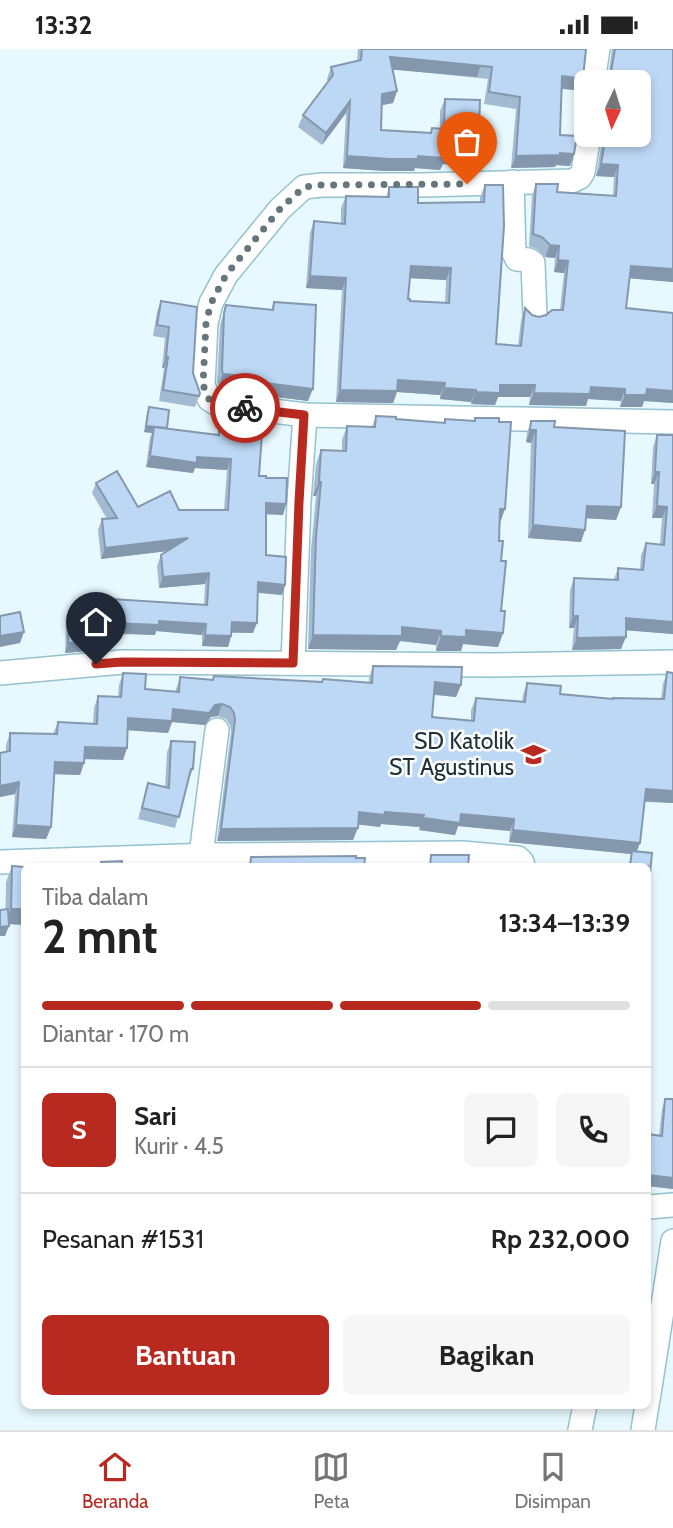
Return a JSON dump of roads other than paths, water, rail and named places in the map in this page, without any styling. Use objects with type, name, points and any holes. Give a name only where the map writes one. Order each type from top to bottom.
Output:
[{"type":"street","points":[[595,70],[598,49]]},
{"type":"street","points":[[587,147],[580,177],[572,181],[304,187],[280,209],[226,275],[211,303],[206,323],[203,385],[209,399],[217,404],[304,415],[673,422]]},
{"type":"street","points":[[512,182],[514,253],[517,259],[531,260],[533,263],[535,315]]},
{"type":"street","points":[[293,663],[304,415]]},
{"type":"street","points":[[0,673],[122,662],[492,665],[673,662]]},
{"type":"street","points":[[208,859],[217,730]]},
{"type":"street","points":[[0,862],[463,853],[518,858],[522,863]]},
{"type":"street","points":[[651,1207],[673,1205]]},
{"type":"street","points":[[651,1393],[664,1361],[673,1241]]},
{"type":"street","points":[[580,1430],[584,1409]]},
{"type":"street","points":[[643,1430],[646,1409]]},
{"type":"place","name":"SD Katolik ST Agustinus","points":[[534,754]]}]
